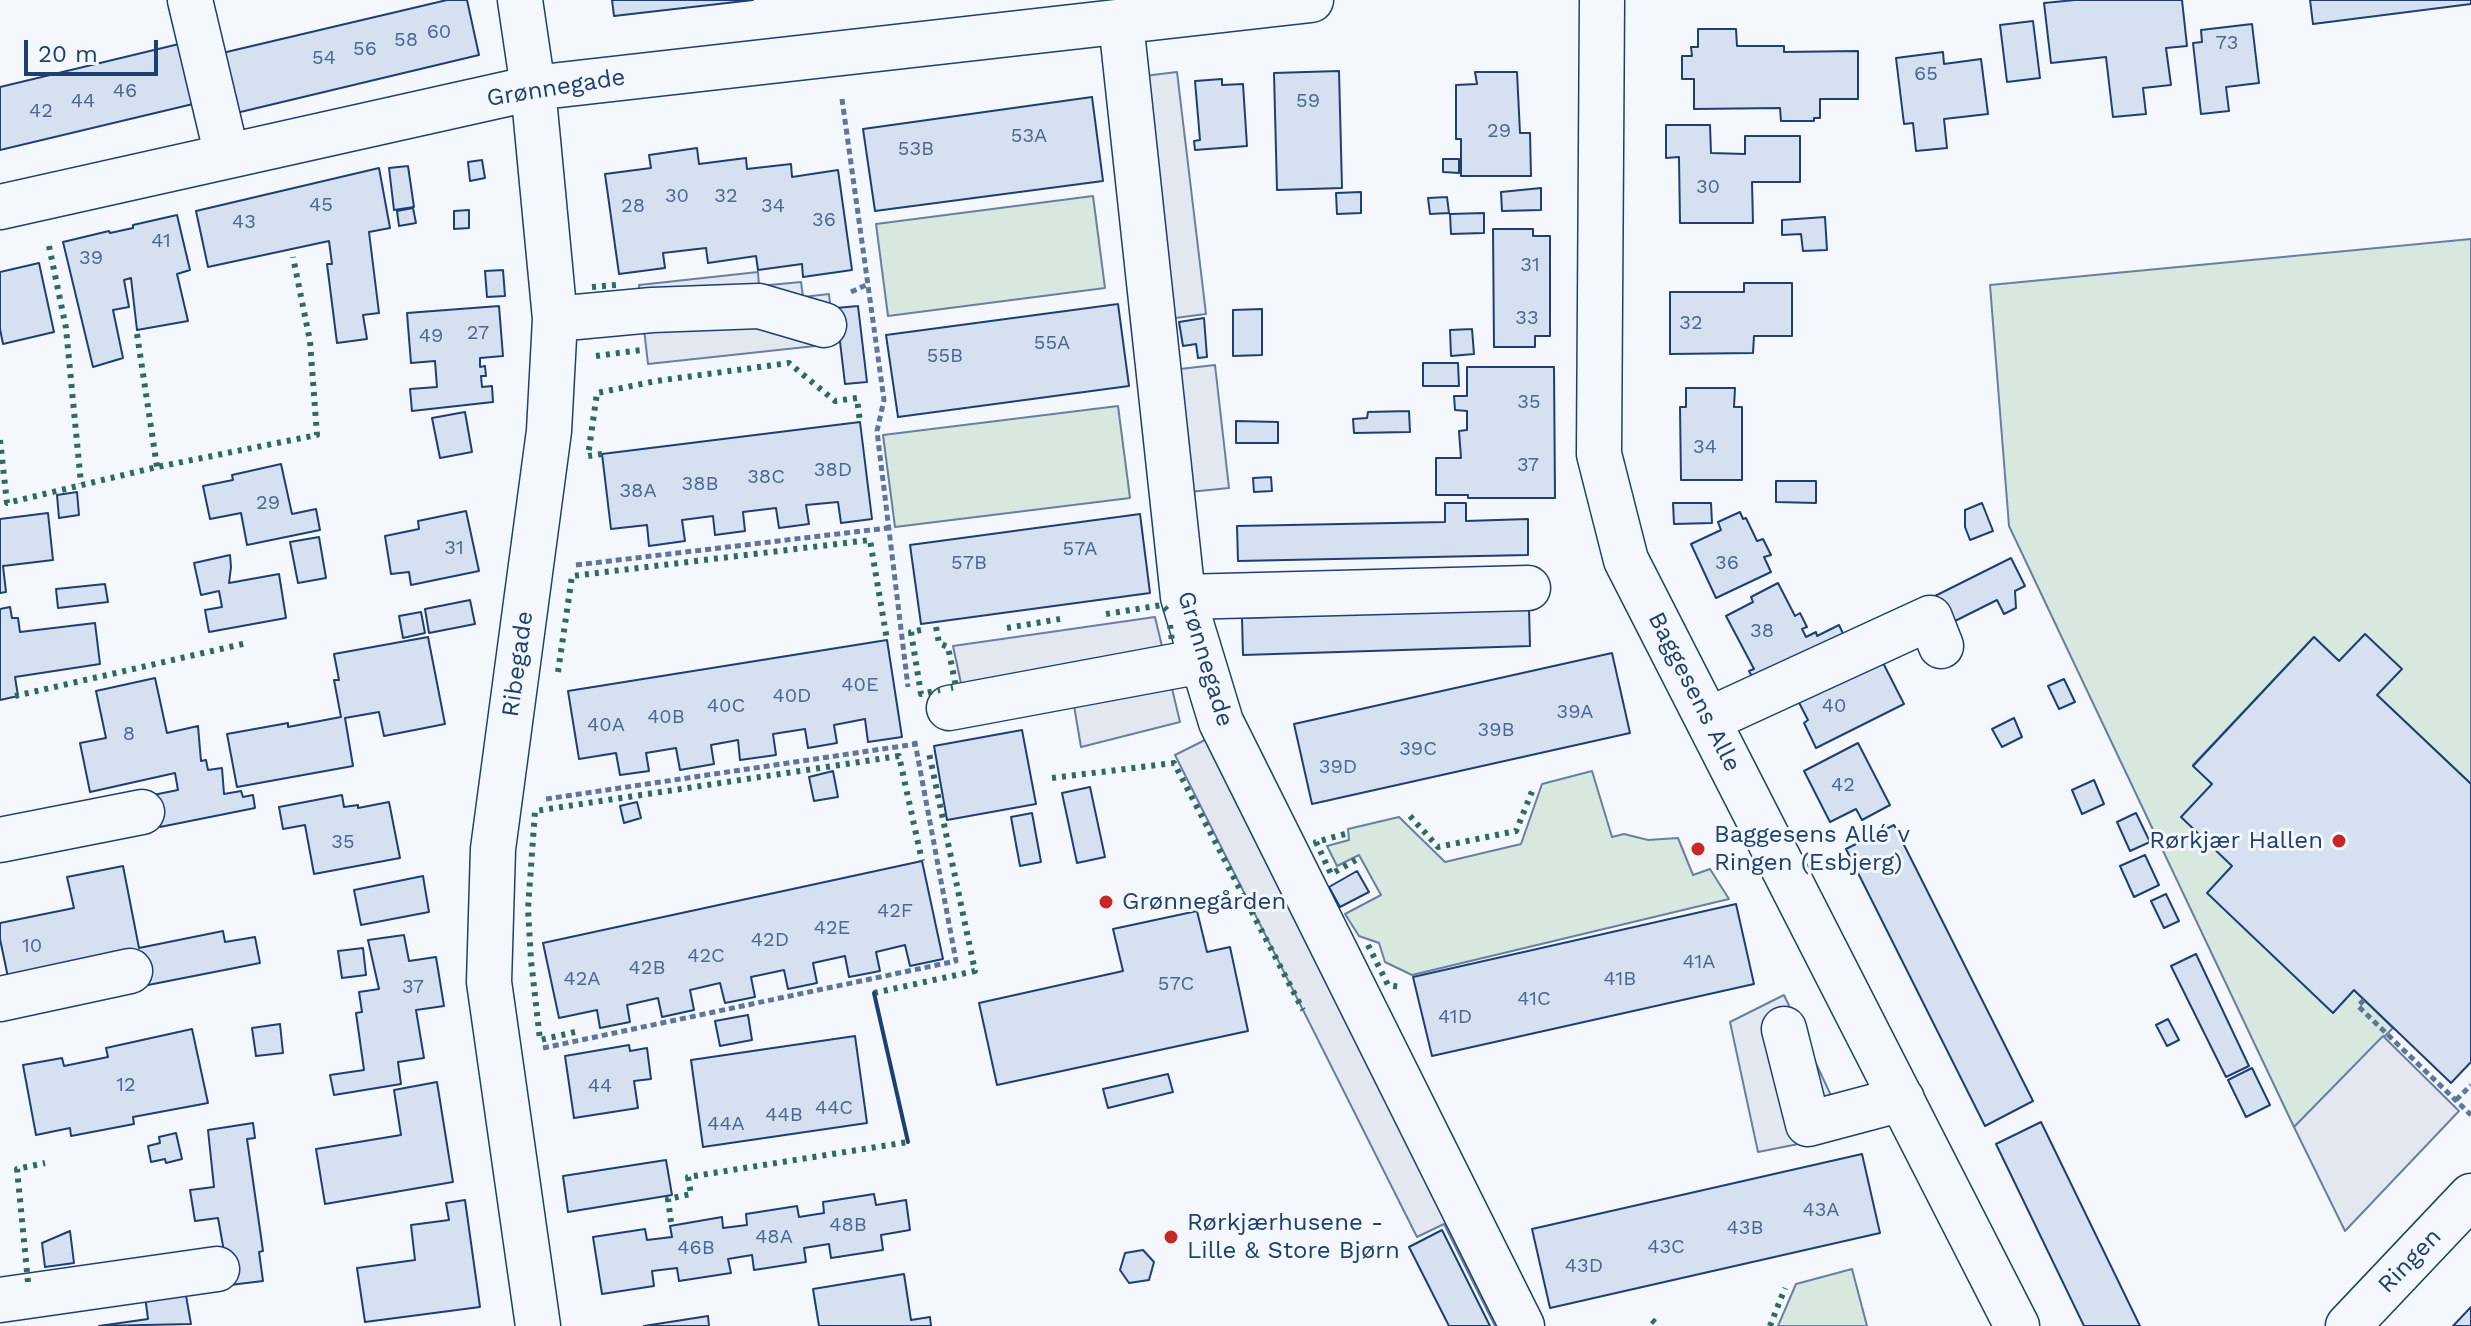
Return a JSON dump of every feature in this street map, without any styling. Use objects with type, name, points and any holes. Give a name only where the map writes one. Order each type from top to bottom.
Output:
[{"type":"street","points":[[190,0],[227,156]]},
{"type":"street","name":"Ribegade","points":[[520,0],[533,88],[555,319],[549,431],[493,849],[489,982],[538,1326]]},
{"type":"street","name":"Grønnegade","points":[[0,207],[533,88],[1311,0]]},
{"type":"street","name":"Baggesens Alle","points":[[1602,0],[1599,454],[1626,560],[2017,1326]]},
{"type":"street","name":"Grønnegade","points":[[1121,23],[1183,597],[1202,661],[1221,722],[1522,1326]]},
{"type":"street","points":[[555,319],[652,310],[759,306],[824,325]]},
{"type":"street","points":[[1183,597],[1528,588]]},
{"type":"street","points":[[1708,720],[1930,618],[1941,646]]},
{"type":"street","points":[[924,712],[1202,661]]},
{"type":"street","points":[[0,840],[142,812]]},
{"type":"street","points":[[0,999],[130,971]]},
{"type":"street","points":[[1784,1029],[1808,1124],[1902,1099]]},
{"type":"street","name":"Ringen","points":[[2348,1326],[2471,1196]]},
{"type":"street","points":[[0,1300],[217,1269]]},
{"type":"street","points":[[33,1326],[140,1311]]},
{"type":"path","points":[[499,1057],[956,961],[915,744],[924,712],[888,528],[877,431],[884,400],[835,54]]},
{"type":"path","points":[[530,571],[888,528]]},
{"type":"path","points":[[915,744],[924,712]]},
{"type":"path","points":[[499,806],[915,744]]},
{"type":"path","points":[[2364,1000],[2358,1006],[2471,1115]]},
{"type":"path","points":[[2456,1100],[2471,1085]]},
{"type":"shaded area","points":[[1177,72],[1206,314],[1175,318],[1180,369],[1215,365],[1229,488],[1159,495],[1111,80]]},
{"type":"shaded area","points":[[1093,196],[1105,288],[888,316],[876,224]]},
{"type":"shaded area","points":[[2471,239],[2471,784],[2377,695],[2401,669],[2339,661],[2314,637],[2193,765],[2212,784],[2232,866],[2333,1012],[2354,990],[2393,1028],[2294,1127],[2009,526],[1990,285]]},
{"type":"shaded area","points":[[758,272],[759,286],[801,282],[803,297],[829,294],[834,344],[648,364],[639,285]]},
{"type":"shaded area","points":[[1118,406],[1130,498],[895,527],[883,435]]},
{"type":"shaded area","points":[[1155,617],[1180,722],[1081,747],[1068,670],[962,688],[953,646]]},
{"type":"shaded area","points":[[1217,734],[1515,1326],[1495,1326],[1444,1224],[1417,1237],[1175,755]]},
{"type":"shaded area","points":[[1592,771],[1612,837],[1624,834],[1648,840],[1678,838],[1693,875],[1710,869],[1729,899],[1412,975],[1385,962],[1379,943],[1359,936],[1345,914],[1381,895],[1359,855],[1337,866],[1327,846],[1349,840],[1348,829],[1399,817],[1445,862],[1521,844],[1542,784]]},
{"type":"shaded area","points":[[1784,995],[1849,1134],[1758,1152],[1730,1022]]},
{"type":"shaded area","points":[[2383,1036],[2459,1111],[2345,1231],[2294,1127]]},
{"type":"shaded area","points":[[1852,1269],[1867,1326],[1778,1326],[1796,1284]]},
{"type":"building","points":[[447,0],[467,0],[479,55],[232,114],[218,54]]},
{"type":"building","points":[[612,0],[753,0],[614,16]]},
{"type":"building","points":[[2182,0],[2187,46],[2166,48],[2171,85],[2143,88],[2146,114],[2113,117],[2106,57],[2051,63],[2044,3]]},
{"type":"building","points":[[2310,0],[2471,0],[2471,4],[2313,24]]},
{"type":"building","points":[[2033,21],[2040,78],[2007,82],[2000,25]]},
{"type":"building","points":[[2252,24],[2259,83],[2226,87],[2229,111],[2201,114],[2193,43],[2202,42],[2201,30]]},
{"type":"building","points":[[1698,29],[1736,29],[1737,46],[1784,46],[1784,52],[1858,51],[1858,99],[1820,99],[1820,118],[1814,118],[1814,121],[1781,121],[1780,108],[1694,109],[1694,79],[1682,79],[1682,56],[1692,56],[1691,47],[1698,47]]},
{"type":"building","points":[[179,44],[193,104],[0,150],[0,87]]},
{"type":"building","points":[[1943,52],[1944,64],[1981,59],[1988,114],[1944,119],[1947,148],[1916,151],[1913,123],[1904,124],[1896,58]]},
{"type":"building","points":[[1339,71],[1342,188],[1277,190],[1274,73]]},
{"type":"building","points":[[1475,72],[1517,72],[1520,133],[1530,133],[1531,176],[1461,176],[1461,139],[1456,139],[1456,85],[1477,84]]},
{"type":"building","points":[[1222,79],[1222,85],[1243,84],[1247,146],[1195,150],[1194,141],[1200,140],[1195,81]]},
{"type":"building","points":[[1092,97],[1103,181],[875,211],[863,129]]},
{"type":"building","points":[[1666,125],[1710,125],[1711,153],[1745,154],[1745,136],[1800,136],[1800,182],[1752,182],[1753,223],[1680,223],[1679,157],[1666,158]]},
{"type":"building","points":[[697,148],[699,164],[746,158],[747,169],[791,164],[792,177],[838,170],[852,270],[803,277],[802,264],[758,270],[756,256],[708,263],[706,248],[663,253],[665,268],[619,274],[605,174],[651,168],[649,155]]},
{"type":"building","points":[[1443,159],[1459,159],[1459,173],[1443,172]]},
{"type":"building","points":[[482,160],[485,178],[470,181],[468,162]]},
{"type":"building","points":[[408,166],[414,207],[394,210],[389,168]]},
{"type":"building","points":[[379,168],[390,228],[369,232],[379,313],[363,315],[367,339],[337,343],[327,264],[332,264],[329,241],[208,267],[196,211]]},
{"type":"building","points":[[1541,188],[1541,210],[1502,211],[1501,192]]},
{"type":"building","points":[[1361,192],[1361,213],[1337,214],[1336,193]]},
{"type":"building","points":[[1447,197],[1449,213],[1430,214],[1428,198]]},
{"type":"building","points":[[413,208],[416,223],[399,226],[397,211]]},
{"type":"building","points":[[469,210],[469,228],[454,229],[454,211]]},
{"type":"building","points":[[1484,213],[1484,233],[1451,234],[1450,214]]},
{"type":"building","points":[[177,215],[190,270],[177,274],[188,321],[137,330],[131,278],[124,280],[129,307],[113,310],[123,358],[93,367],[63,242],[133,228],[133,225]]},
{"type":"building","points":[[1825,217],[1827,250],[1803,251],[1801,234],[1782,235],[1782,220]]},
{"type":"building","points":[[1493,229],[1533,229],[1533,236],[1550,236],[1550,336],[1535,336],[1535,347],[1494,347]]},
{"type":"building","points":[[39,263],[54,332],[3,344],[0,272]]},
{"type":"building","points":[[503,270],[505,296],[487,297],[485,271]]},
{"type":"building","points":[[1744,283],[1792,283],[1792,336],[1754,336],[1753,353],[1670,354],[1670,292],[1744,292]]},
{"type":"building","points":[[1118,304],[1129,386],[898,417],[886,335]]},
{"type":"building","points":[[499,306],[503,356],[480,358],[480,367],[485,366],[486,376],[481,376],[482,387],[492,386],[493,402],[412,411],[410,389],[437,387],[435,361],[411,363],[407,313]]},
{"type":"building","points":[[858,306],[867,382],[845,384],[836,308]]},
{"type":"building","points":[[1262,309],[1262,355],[1233,356],[1233,310]]},
{"type":"building","points":[[1204,318],[1207,357],[1198,358],[1196,344],[1183,346],[1179,322]]},
{"type":"building","points":[[1472,329],[1474,354],[1451,356],[1450,330]]},
{"type":"building","points":[[1423,363],[1458,363],[1459,386],[1423,386]]},
{"type":"building","points":[[1467,367],[1554,367],[1555,498],[1436,495],[1436,458],[1461,458],[1459,431],[1467,430],[1467,411],[1455,410],[1454,396],[1467,396]]},
{"type":"building","points":[[1686,388],[1735,388],[1734,407],[1742,407],[1742,480],[1681,480],[1680,407],[1686,407]]},
{"type":"building","points":[[1409,411],[1410,432],[1354,433],[1353,419],[1367,418],[1368,412]]},
{"type":"building","points":[[465,412],[472,452],[440,458],[432,418]]},
{"type":"building","points":[[1236,421],[1278,422],[1278,443],[1236,443]]},
{"type":"building","points":[[860,422],[872,519],[841,523],[838,502],[806,505],[809,524],[779,528],[776,508],[743,512],[745,531],[715,535],[713,516],[682,520],[685,541],[649,546],[647,525],[611,529],[602,454]]},
{"type":"building","points":[[281,464],[292,514],[316,509],[320,530],[247,545],[241,513],[210,519],[203,486],[233,480],[232,475]]},
{"type":"building","points":[[1271,477],[1272,491],[1254,492],[1253,478]]},
{"type":"building","points":[[1776,481],[1816,481],[1816,503],[1776,502]]},
{"type":"building","points":[[77,492],[79,515],[59,518],[57,495]]},
{"type":"building","points":[[1445,503],[1466,503],[1466,521],[1528,519],[1528,555],[1238,561],[1237,526],[1445,522]]},
{"type":"building","points":[[1673,503],[1711,503],[1712,523],[1674,524]]},
{"type":"building","points":[[1982,503],[1993,531],[1970,540],[1965,527],[1965,510]]},
{"type":"building","points":[[466,511],[479,571],[411,585],[409,572],[391,574],[385,536],[419,529],[418,521]]},
{"type":"building","points":[[1740,512],[1757,541],[1763,539],[1771,555],[1764,557],[1771,572],[1716,598],[1691,544],[1721,530],[1718,522]]},
{"type":"building","points":[[48,513],[53,560],[3,566],[6,592],[0,593],[0,519]]},
{"type":"building","points":[[1140,514],[1150,593],[921,624],[910,545]]},
{"type":"building","points":[[319,537],[326,578],[298,583],[290,542]]},
{"type":"building","points":[[230,555],[229,583],[279,574],[286,618],[209,632],[205,610],[222,607],[219,591],[201,595],[194,563]]},
{"type":"building","points":[[2011,558],[2025,586],[2015,591],[2016,608],[2004,614],[1997,600],[1949,624],[1935,596]]},
{"type":"building","points":[[1778,583],[1795,616],[1800,613],[1807,627],[1802,629],[1806,637],[1816,632],[1817,636],[1839,625],[1846,640],[1757,686],[1749,671],[1754,669],[1726,616],[1753,602],[1751,597]]},
{"type":"building","points":[[105,584],[108,602],[58,608],[56,589]]},
{"type":"building","points":[[470,600],[475,624],[429,633],[425,609]]},
{"type":"building","points":[[10,607],[12,618],[18,618],[20,632],[95,623],[100,664],[15,677],[18,696],[0,700],[0,609]]},
{"type":"building","points":[[1529,608],[1530,646],[1243,655],[1242,618]]},
{"type":"building","points":[[421,612],[425,633],[403,638],[399,616]]},
{"type":"building","name":"Rørkjær Hallen","points":[[2365,634],[2402,669],[2377,695],[2471,784],[2471,1062],[2451,1083],[2354,990],[2333,1013],[2207,893],[2232,866],[2181,817],[2212,784],[2193,766],[2314,637],[2339,661]]},
{"type":"building","points":[[428,637],[445,724],[384,736],[379,712],[345,718],[353,766],[237,787],[227,734],[341,717],[334,680],[339,680],[334,654]]},
{"type":"building","points":[[887,640],[902,737],[868,742],[865,719],[834,725],[837,743],[808,748],[805,729],[773,734],[776,755],[740,760],[738,740],[711,745],[714,764],[680,770],[676,748],[646,753],[649,771],[620,775],[616,753],[579,759],[568,691]]},
{"type":"building","points":[[1612,653],[1630,733],[1312,804],[1294,724]]},
{"type":"building","points":[[1878,653],[1904,704],[1816,748],[1804,723],[1808,720],[1795,695]]},
{"type":"building","points":[[155,678],[167,733],[198,726],[201,761],[206,760],[208,770],[222,768],[224,794],[241,791],[243,797],[253,795],[255,808],[160,827],[153,795],[178,790],[175,773],[90,792],[80,743],[106,738],[96,691]]},
{"type":"building","points":[[2064,679],[2075,702],[2059,709],[2048,686]]},
{"type":"building","points":[[2014,718],[2022,737],[2002,747],[1992,729]]},
{"type":"building","points":[[1022,730],[1036,804],[947,820],[934,746]]},
{"type":"building","points":[[1858,743],[1890,805],[1862,820],[1856,809],[1830,822],[1804,771]]},
{"type":"building","points":[[833,771],[838,797],[814,801],[809,777]]},
{"type":"building","points":[[2094,780],[2104,804],[2082,814],[2072,790]]},
{"type":"building","points":[[1090,787],[1105,857],[1077,863],[1062,793]]},
{"type":"building","points":[[342,795],[344,807],[358,805],[358,808],[389,802],[400,858],[314,874],[305,825],[283,829],[279,807]]},
{"type":"building","points":[[637,802],[641,818],[624,823],[620,806]]},
{"type":"building","points":[[1032,813],[1041,862],[1020,866],[1011,817]]},
{"type":"building","points":[[2136,813],[2150,842],[2130,851],[2117,822]]},
{"type":"building","points":[[1894,825],[2033,1101],[1985,1126],[1846,849]]},
{"type":"building","points":[[2145,855],[2159,885],[2134,897],[2120,866]]},
{"type":"building","points":[[922,861],[943,959],[910,966],[905,945],[876,952],[880,971],[849,977],[845,956],[813,963],[817,983],[788,989],[784,970],[751,977],[755,997],[725,1003],[720,983],[690,990],[694,1010],[662,1017],[658,998],[627,1005],[630,1022],[600,1028],[597,1010],[559,1018],[543,943]]},
{"type":"building","points":[[123,866],[139,948],[223,931],[225,942],[255,937],[260,963],[143,986],[9,982],[0,939],[0,923],[74,908],[67,877]]},
{"type":"building","points":[[1357,871],[1369,892],[1340,907],[1329,887]]},
{"type":"building","points":[[423,876],[429,912],[361,925],[354,890]]},
{"type":"building","points":[[2166,894],[2179,921],[2164,928],[2151,901]]},
{"type":"building","points":[[1736,904],[1754,984],[1432,1056],[1413,977]]},
{"type":"building","points":[[1197,911],[1207,952],[1230,947],[1248,1031],[997,1085],[979,1003],[1123,971],[1113,929]]},
{"type":"building","points":[[404,935],[409,961],[436,957],[444,1006],[416,1010],[424,1058],[398,1062],[401,1084],[334,1095],[330,1075],[364,1070],[356,1013],[362,1012],[359,992],[379,989],[368,940]]},
{"type":"building","points":[[363,948],[366,975],[342,978],[338,951]]},
{"type":"building","points":[[2196,954],[2249,1066],[2226,1077],[2171,966]]},
{"type":"building","points":[[748,1015],[752,1040],[720,1046],[715,1021]]},
{"type":"building","points":[[2168,1019],[2179,1040],[2167,1046],[2156,1025]]},
{"type":"building","points":[[280,1024],[283,1053],[256,1056],[252,1028]]},
{"type":"building","points":[[192,1029],[208,1103],[133,1117],[134,1124],[71,1136],[70,1128],[36,1135],[23,1065],[62,1058],[64,1066],[108,1057],[106,1048]]},
{"type":"building","points":[[855,1036],[867,1123],[703,1147],[691,1060]]},
{"type":"building","points":[[629,1045],[630,1051],[647,1048],[651,1079],[634,1081],[638,1108],[574,1118],[565,1056]]},
{"type":"building","points":[[2252,1068],[2270,1105],[2246,1117],[2228,1080]]},
{"type":"building","points":[[1168,1074],[1173,1092],[1108,1108],[1103,1089]]},
{"type":"building","points":[[437,1082],[453,1182],[325,1204],[316,1149],[401,1135],[394,1090]]},
{"type":"building","points":[[2041,1122],[2140,1326],[2084,1326],[1996,1144]]},
{"type":"building","points":[[253,1123],[255,1138],[247,1139],[263,1251],[259,1252],[263,1281],[230,1285],[218,1218],[195,1221],[190,1190],[214,1187],[208,1130]]},
{"type":"building","points":[[176,1133],[182,1159],[166,1163],[165,1159],[151,1162],[148,1146],[160,1143],[159,1137]]},
{"type":"building","points":[[1862,1154],[1880,1233],[1550,1308],[1532,1229]]},
{"type":"building","points":[[666,1160],[672,1195],[568,1212],[563,1176]]},
{"type":"building","points":[[874,1194],[876,1205],[906,1200],[910,1230],[881,1235],[883,1250],[831,1258],[829,1244],[804,1248],[806,1262],[754,1270],[752,1255],[728,1259],[731,1273],[679,1281],[677,1268],[652,1271],[654,1286],[602,1294],[593,1237],[645,1229],[647,1240],[672,1237],[670,1226],[722,1217],[723,1228],[747,1225],[746,1214],[797,1206],[799,1217],[824,1213],[823,1202]]},
{"type":"building","points":[[465,1200],[480,1307],[365,1322],[357,1268],[415,1260],[411,1225],[449,1220],[446,1203]]},
{"type":"building","points":[[1442,1230],[1490,1326],[1449,1326],[1409,1247]]},
{"type":"building","points":[[70,1231],[74,1263],[45,1267],[42,1243]]},
{"type":"building","points":[[1143,1250],[1154,1262],[1149,1280],[1129,1283],[1120,1270],[1125,1253]]},
{"type":"building","points":[[904,1274],[911,1320],[930,1317],[931,1326],[819,1326],[813,1289]]},
{"type":"building","points":[[185,1290],[191,1324],[99,1326],[148,1319],[145,1296]]},
{"type":"building","points":[[2471,1307],[2471,1326],[2453,1326]]},
{"type":"building","points":[[708,1316],[709,1326],[644,1326]]},
{"type":"hedge","points":[[49,246],[66,328],[81,484]]},
{"type":"hedge","points":[[0,440],[7,503],[157,467],[317,435],[310,341],[293,257]]},
{"type":"hedge","points":[[592,287],[616,285]]},
{"type":"hedge","points":[[137,334],[157,467]]},
{"type":"hedge","points":[[596,356],[641,350]]},
{"type":"hedge","points":[[602,454],[588,456],[597,393],[656,381],[789,363],[835,401],[857,398],[860,422]]},
{"type":"hedge","points":[[558,672],[572,576],[870,540],[887,640]]},
{"type":"hedge","points":[[1106,614],[1162,605],[1167,610]]},
{"type":"hedge","points":[[1007,628],[1060,619]]},
{"type":"hedge","points":[[1170,625],[1172,642]]},
{"type":"hedge","points":[[936,627],[939,643],[948,647],[956,687],[951,688]]},
{"type":"hedge","points":[[921,630],[911,632],[921,694],[940,690]]},
{"type":"hedge","points":[[15,696],[247,643]]},
{"type":"hedge","points":[[874,993],[975,971],[929,753]]},
{"type":"hedge","points":[[575,1032],[540,1040],[528,909],[535,811],[899,756],[922,861]]},
{"type":"hedge","points":[[1052,778],[1174,763],[1303,1010]]},
{"type":"hedge","points":[[1410,816],[1438,847],[1516,831],[1533,789]]},
{"type":"hedge","points":[[1345,834],[1316,842],[1331,874],[1356,860]]},
{"type":"hedge","points":[[1368,945],[1388,985],[1401,987]]},
{"type":"hedge","points":[[671,1222],[668,1199],[691,1194],[688,1177],[908,1142]]},
{"type":"hedge","points":[[28,1282],[17,1169],[45,1163]]},
{"type":"hedge","points":[[1770,1326],[1785,1288]]},
{"type":"hedge","points":[[1652,1320],[1659,1326]]},
{"type":"wall","points":[[874,993],[908,1142]]},
{"type":"place","name":"Rørkjær Hallen","points":[[2339,841]]},
{"type":"place","name":"Baggesens Allé v Ringen (Esbjerg)","points":[[1698,849]]},
{"type":"place","name":"Grønnegården","points":[[1106,902]]},
{"type":"place","name":"Rørkjærhusene - Lille & Store Bjørn","points":[[1171,1237]]}]
